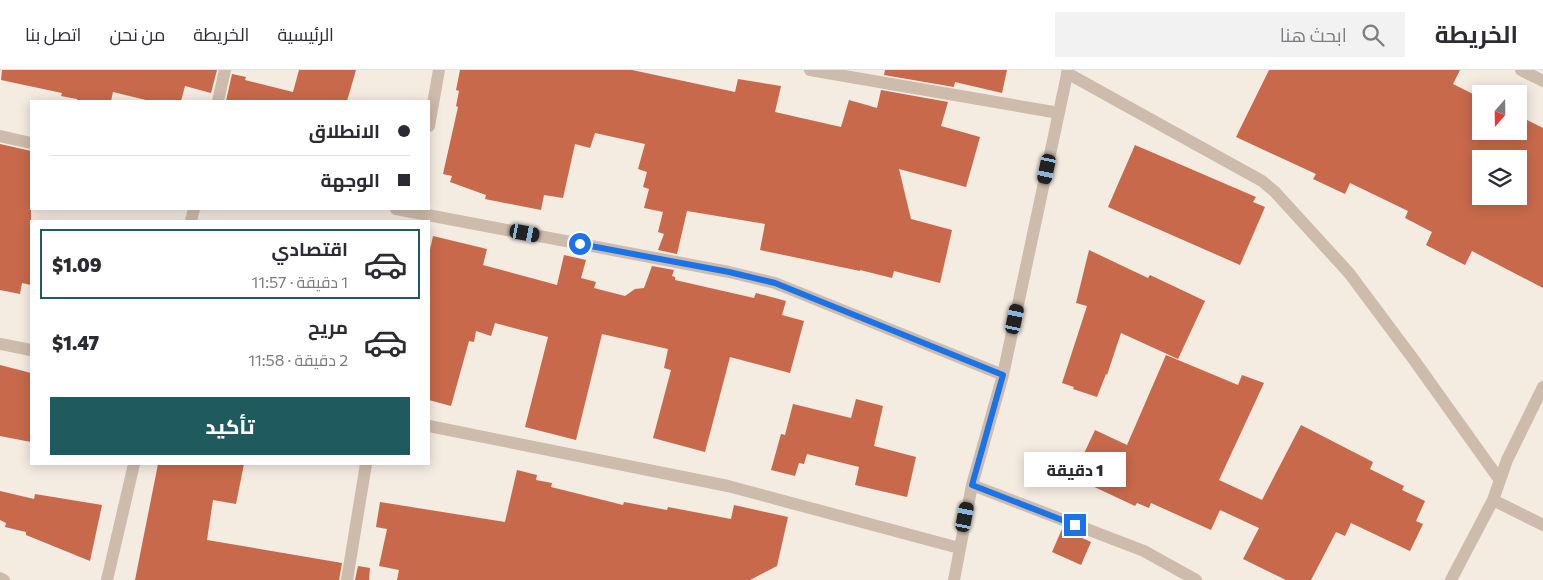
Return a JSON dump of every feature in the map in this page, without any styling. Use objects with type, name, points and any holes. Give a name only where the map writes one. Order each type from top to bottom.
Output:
[{"type":"street","points":[[218,100],[225,70]]},
{"type":"street","points":[[430,120],[439,70]]},
{"type":"street","points":[[810,70],[1059,113]]},
{"type":"street","points":[[1521,70],[1543,81]]},
{"type":"street","points":[[954,580],[972,485],[1003,375],[1067,72],[1262,181],[1275,192],[1349,273],[1499,479]]},
{"type":"street","points":[[0,136],[30,143]]},
{"type":"street","points":[[399,210],[729,272],[775,283],[1003,375]]},
{"type":"street","points":[[0,344],[30,350]]},
{"type":"street","points":[[1451,580],[1493,500],[1507,460],[1543,387]]},
{"type":"street","points":[[430,426],[728,486],[959,548]]},
{"type":"street","points":[[107,580],[134,465]]},
{"type":"street","points":[[347,580],[366,465]]},
{"type":"street","points":[[972,485],[1144,551],[1196,580]]},
{"type":"street","points":[[1493,500],[1543,525]]},
{"type":"street","points":[[0,578],[4,580]]},
{"type":"building","points":[[2,70],[217,70],[211,93],[185,86],[181,100],[146,100],[113,92],[111,100],[77,100],[61,96],[62,93],[1,80]]},
{"type":"building","points":[[299,70],[356,70],[347,100],[226,100],[232,74],[246,77],[245,80],[293,92]]},
{"type":"building","points":[[460,70],[632,70],[735,92],[738,79],[781,86],[775,112],[841,127],[849,100],[877,108],[881,90],[948,102],[941,126],[980,137],[966,187],[899,169],[911,219],[952,230],[940,283],[894,271],[892,278],[760,250],[765,224],[687,211],[677,254],[658,250],[664,234],[658,232],[663,212],[644,208],[649,189],[643,187],[647,172],[638,169],[645,144],[595,133],[590,148],[575,144],[563,198],[544,195],[541,210],[485,199],[486,195],[450,182],[452,176],[443,174],[458,107],[456,106],[459,91],[456,90]]},
{"type":"building","points":[[885,70],[1007,70],[1002,93],[955,82],[954,87],[884,75]]},
{"type":"building","points":[[1269,70],[1460,70],[1453,84],[1472,94],[1472,140],[1528,140],[1528,120],[1543,128],[1543,288],[1472,251],[1465,265],[1426,245],[1432,232],[1405,218],[1408,211],[1350,183],[1345,194],[1313,179],[1316,174],[1236,137]]},
{"type":"building","points":[[0,144],[30,151],[31,220],[30,285],[22,283],[20,294],[0,290]]},
{"type":"building","points":[[1135,145],[1256,197],[1253,202],[1265,207],[1240,265],[1108,207]]},
{"type":"building","points":[[433,236],[487,249],[483,265],[557,285],[564,255],[586,260],[581,278],[596,282],[594,288],[625,296],[635,289],[644,288],[652,266],[674,270],[672,276],[675,277],[675,280],[754,298],[756,293],[786,301],[782,315],[804,321],[790,373],[730,357],[705,452],[653,438],[671,370],[664,368],[668,349],[602,334],[576,440],[525,427],[548,337],[495,323],[491,336],[476,331],[474,342],[469,341],[451,406],[430,400],[430,250]]},
{"type":"building","points":[[1089,250],[1148,278],[1150,275],[1205,301],[1178,359],[1121,333],[1107,375],[1097,397],[1062,383],[1087,306],[1076,303]]},
{"type":"building","points":[[1166,355],[1238,385],[1242,375],[1264,383],[1219,480],[1262,500],[1301,425],[1373,462],[1370,469],[1404,486],[1402,490],[1425,501],[1416,521],[1423,524],[1410,551],[1351,523],[1345,536],[1336,532],[1311,580],[1286,580],[1243,559],[1259,528],[1220,510],[1211,530],[1151,503],[1149,508],[1137,503],[1135,506],[1073,477],[1095,430],[1127,445]]},
{"type":"building","points":[[0,365],[30,373],[30,442],[0,436]]},
{"type":"building","points":[[856,399],[883,406],[874,446],[916,457],[907,497],[855,485],[859,467],[807,454],[804,464],[799,463],[795,476],[771,470],[781,434],[785,435],[793,404],[851,418]]},
{"type":"building","points":[[158,465],[244,465],[236,504],[213,500],[207,540],[342,563],[339,580],[135,580]]},
{"type":"building","points":[[517,470],[537,475],[536,480],[552,483],[551,487],[623,505],[624,502],[667,510],[668,507],[731,519],[734,505],[788,517],[777,566],[750,580],[397,580],[399,570],[379,566],[387,529],[376,527],[380,502],[505,522]]},
{"type":"building","points":[[0,491],[34,499],[35,494],[102,505],[90,561],[26,535],[26,532],[5,527],[6,523],[0,520]]},
{"type":"building","points":[[1062,529],[1091,542],[1081,565],[1052,552]]},
{"type":"building","points":[[358,566],[370,568],[369,580],[355,580]]},
{"type":"route","points":[[580,244],[729,272],[775,283],[1003,375],[972,485],[1075,525]]}]
